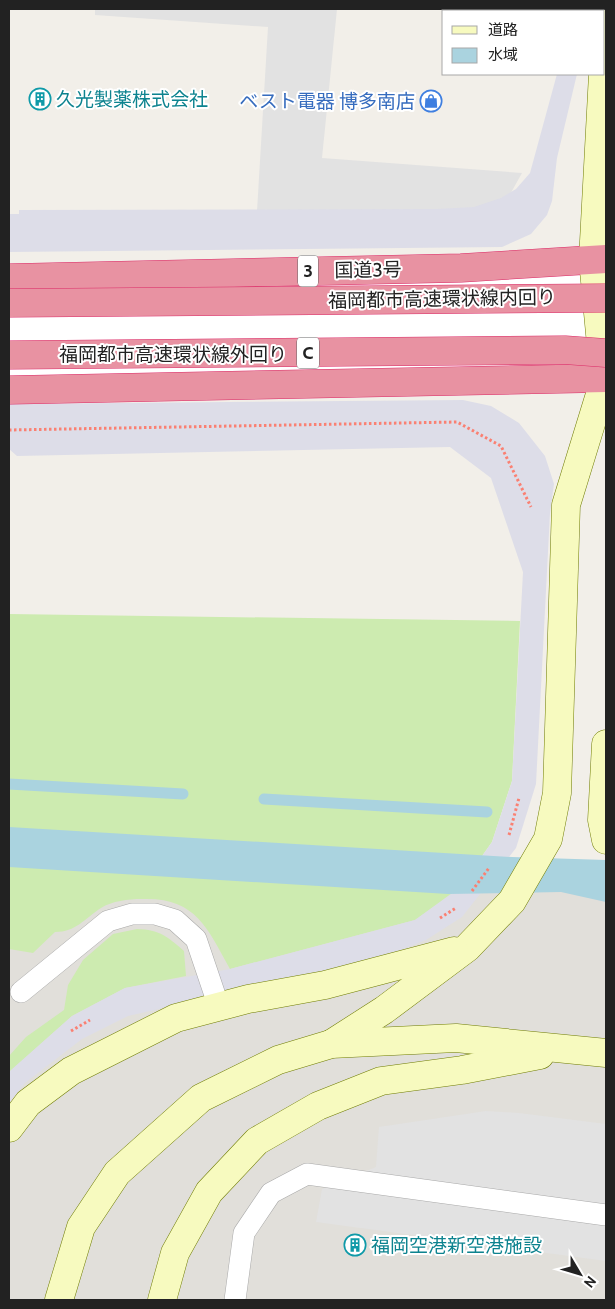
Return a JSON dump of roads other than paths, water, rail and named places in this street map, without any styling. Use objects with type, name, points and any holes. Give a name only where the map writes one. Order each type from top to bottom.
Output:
[{"type":"highway","name":"国道3号","points":[[9,278],[461,268],[600,259]]},
{"type":"highway","name":"福岡都市高速環状線内回り","points":[[9,303],[606,298]]},
{"type":"highway","name":"福岡都市高速環状線外回り","points":[[9,355],[565,350],[606,375]]},
{"type":"highway","points":[[9,390],[606,375]]},
{"type":"street","points":[[605,44],[606,21]]},
{"type":"street","points":[[332,1044],[384,1010],[467,948],[512,901],[548,839],[557,793],[566,505],[606,375],[600,259],[603,75]]},
{"type":"street","points":[[606,744],[602,820],[606,840]]},
{"type":"street","points":[[9,1128],[28,1103],[71,1071],[176,1018],[248,998],[325,985],[467,948]]},
{"type":"street","points":[[59,1300],[81,1227],[117,1173],[202,1098],[278,1060],[332,1044],[456,1038],[606,1052]]},
{"type":"street","points":[[162,1300],[175,1252],[209,1192],[257,1141],[318,1106],[381,1081],[462,1070],[574,1049]]},
{"type":"lane","points":[[21,992],[108,921],[132,914],[155,914],[175,920],[196,939],[219,1007]]},
{"type":"lane","points":[[235,1300],[244,1234],[271,1192],[307,1174],[606,1215]]},
{"type":"water","points":[[9,827],[512,857],[606,860],[606,902],[561,892],[448,894],[9,867]]},
{"type":"waterway","points":[[9,784],[183,794]]},
{"type":"waterway","points":[[264,799],[487,812]]},
{"type":"place","name":"久光製薬株式会社","points":[[40,99]]},
{"type":"place","name":"ベスト電器 博多南店","points":[[431,101]]},
{"type":"place","name":"福岡空港新空港施設","points":[[355,1245]]}]
